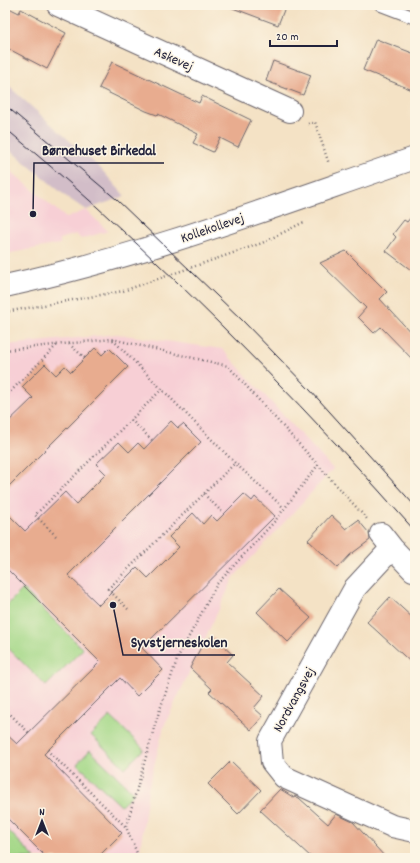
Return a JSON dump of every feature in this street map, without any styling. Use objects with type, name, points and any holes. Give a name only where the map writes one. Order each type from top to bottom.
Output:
[{"type":"street","name":"Askevej","points":[[58,5],[290,111]]},
{"type":"street","name":"Kollekollevej","points":[[5,286],[58,275],[162,244],[415,158]]},
{"type":"street","points":[[387,541],[413,570]]},
{"type":"street","name":"Nordvangsvej","points":[[387,541],[355,588],[270,741],[272,762],[284,777],[392,826],[415,831]]},
{"type":"lane","points":[[381,5],[415,18]]},
{"type":"path","points":[[315,122],[330,166]]},
{"type":"path","points":[[5,312],[123,291],[262,243],[308,220]]},
{"type":"path","points":[[112,339],[236,463],[284,508]]},
{"type":"path","points":[[5,350],[112,339],[228,366],[387,541]]},
{"type":"path","points":[[69,344],[85,358]]},
{"type":"path","points":[[5,396],[58,345]]},
{"type":"path","points":[[56,536],[36,515],[162,388]]},
{"type":"path","points":[[131,420],[152,440]]},
{"type":"path","points":[[128,609],[108,588],[236,463]]},
{"type":"path","points":[[126,827],[157,718],[178,657],[217,584],[274,522],[318,465]]},
{"type":"path","points":[[204,494],[224,514]]},
{"type":"path","points":[[5,709],[29,732]]},
{"type":"path","points":[[47,750],[126,827],[137,853],[132,858]]},
{"type":"shaded area","points":[[5,83],[100,168],[125,196],[86,210],[68,198],[5,146]]},
{"type":"shaded area","points":[[5,166],[66,218],[86,210],[108,231],[81,239],[76,234],[60,239],[60,244],[5,254]]},
{"type":"shaded area","points":[[117,334],[222,349],[333,469],[234,577],[164,726],[148,790],[139,858],[5,858],[5,345]]},
{"type":"green space","points":[[23,589],[83,649],[46,686],[5,645],[5,607]]},
{"type":"green space","points":[[110,716],[144,749],[125,768],[91,735]]},
{"type":"green space","points":[[90,750],[134,793],[121,806],[77,764]]},
{"type":"green space","points":[[5,827],[35,858],[12,858],[5,850]]},
{"type":"building","points":[[230,5],[286,5],[278,25],[230,7]]},
{"type":"building","points":[[5,6],[19,13],[21,9],[66,33],[47,69],[5,47]]},
{"type":"building","points":[[376,39],[415,54],[415,91],[363,70]]},
{"type":"building","points":[[273,61],[311,75],[303,95],[266,81]]},
{"type":"building","points":[[112,62],[199,103],[202,96],[251,120],[238,147],[220,138],[213,152],[193,143],[198,134],[158,114],[157,115],[146,111],[99,88]]},
{"type":"building","points":[[415,212],[415,273],[386,251],[396,237],[393,234],[404,220],[407,222]]},
{"type":"building","points":[[346,251],[387,292],[380,299],[415,337],[415,362],[381,327],[374,333],[358,317],[366,308],[320,263]]},
{"type":"building","points":[[95,348],[102,355],[109,348],[128,367],[5,490],[5,425],[33,398],[22,387],[45,364],[56,375],[65,366],[71,372]]},
{"type":"building","points":[[171,421],[178,428],[183,424],[201,442],[68,575],[99,605],[137,567],[148,578],[179,547],[169,537],[193,513],[203,524],[211,515],[217,521],[244,494],[252,501],[255,497],[275,516],[142,648],[163,670],[137,696],[120,678],[44,754],[122,833],[97,858],[47,858],[5,816],[5,733],[17,744],[100,662],[5,567],[5,511],[25,531],[65,492],[76,504],[106,474],[96,464],[119,442],[129,452],[138,443],[144,449]]},
{"type":"building","points":[[331,515],[346,529],[358,520],[369,533],[370,540],[350,555],[338,568],[308,540]]},
{"type":"building","points":[[279,589],[311,618],[288,642],[257,612]]},
{"type":"building","points":[[390,597],[415,620],[415,666],[367,622]]},
{"type":"building","points":[[212,636],[233,655],[227,662],[264,696],[254,708],[263,716],[251,730],[209,692],[212,689],[190,668],[200,649]]},
{"type":"building","points":[[231,761],[261,790],[238,814],[208,784]]},
{"type":"building","points":[[280,789],[293,797],[295,796],[299,798],[328,824],[336,814],[353,822],[386,858],[312,858],[260,810]]},
{"type":"tram line","points":[[5,105],[116,199],[242,320],[310,390],[415,506]]},
{"type":"tram line","points":[[5,128],[97,207],[180,285],[300,406],[415,531]]},
{"type":"place","name":"Børnehuset Birkedal","points":[[33,214]]},
{"type":"place","name":"Syvstjerneskolen","points":[[113,605]]}]
